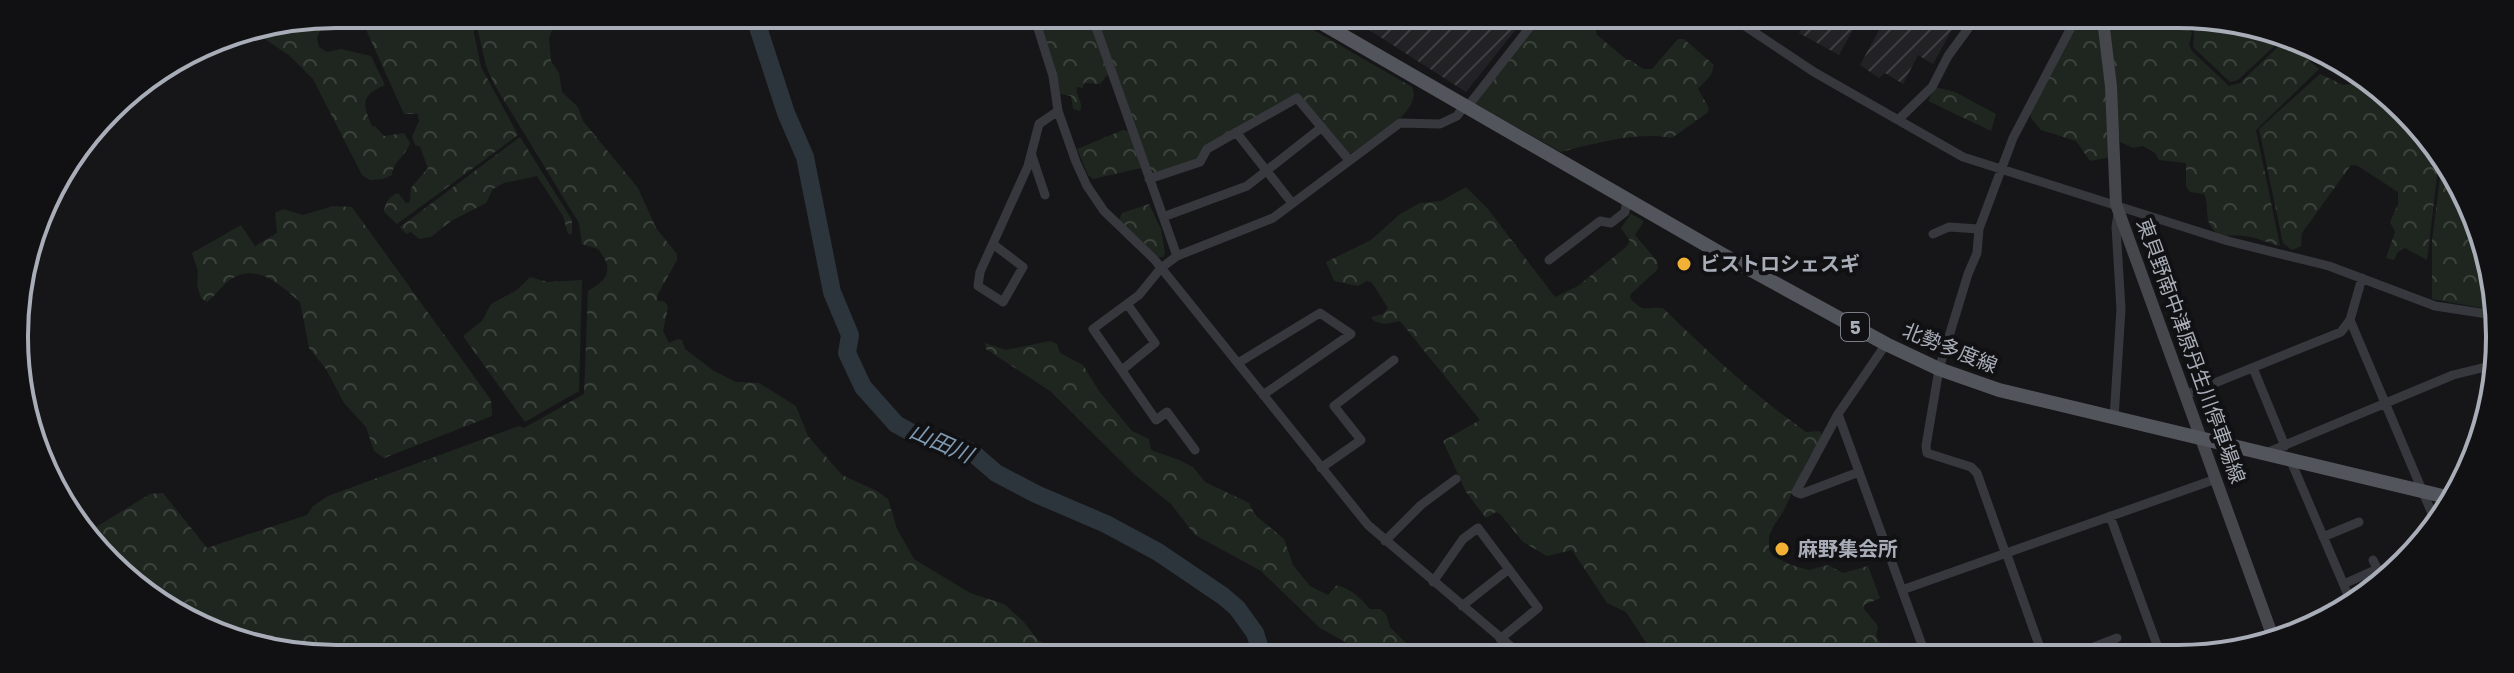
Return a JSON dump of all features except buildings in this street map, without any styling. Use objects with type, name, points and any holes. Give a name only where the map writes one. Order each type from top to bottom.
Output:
[{"type":"main road","name":"北勢多度線","points":[[1330,28],[1627,199],[1886,344],[1939,369],[1999,390],[2265,454],[2288,452],[2442,496]]},
{"type":"main road","name":"東貝野南中津原丹生川停車場線","points":[[2104,28],[2111,87],[2118,208],[2271,631]]},
{"type":"street","points":[[1038,28],[1053,76],[1058,111],[1087,186],[1104,211],[1161,268],[1368,525],[1508,645]]},
{"type":"street","points":[[1096,28],[1177,256]]},
{"type":"street","points":[[1195,450],[1167,412],[1156,420],[1093,329],[1128,305],[1161,268],[1177,256],[1263,223],[1400,123],[1440,124],[1457,116],[1529,28]]},
{"type":"street","points":[[1748,28],[1814,72],[1963,157],[2228,241],[2298,257],[2435,306],[2485,314]]},
{"type":"street","points":[[1898,120],[1932,87],[1948,56],[1968,28]]},
{"type":"street","points":[[2039,645],[1977,473],[1971,467],[1927,453],[1939,369],[1977,253],[1979,229],[2013,138],[2071,28]]},
{"type":"street","points":[[1149,179],[1200,162],[1207,149],[1297,98],[1349,160]]},
{"type":"street","points":[[993,244],[1023,267],[1003,302],[978,286],[980,272],[1031,153],[1039,124],[1058,111]]},
{"type":"street","points":[[1163,217],[1247,186],[1322,127]]},
{"type":"street","points":[[1236,132],[1292,203]]},
{"type":"street","points":[[1031,153],[1045,195]]},
{"type":"street","points":[[1549,260],[1600,221],[1611,223],[1625,212],[1627,199]]},
{"type":"street","points":[[2114,418],[2121,309],[2116,227],[2118,208]]},
{"type":"street","points":[[1933,234],[1949,227],[1979,229]]},
{"type":"street","points":[[2185,395],[2341,332],[2350,320],[2362,278]]},
{"type":"street","points":[[1122,370],[1155,343],[1128,305]]},
{"type":"street","points":[[1238,363],[1320,313],[1351,334],[1263,395]]},
{"type":"street","points":[[2350,320],[2431,512]]},
{"type":"street","points":[[1859,472],[1801,494],[1796,492],[1838,414],[1886,344]]},
{"type":"street","points":[[1321,468],[1361,440],[1334,406],[1394,360]]},
{"type":"street","points":[[2288,452],[2386,403],[2484,367]]},
{"type":"street","points":[[2253,368],[2348,594]]},
{"type":"street","points":[[1838,414],[1922,645]]},
{"type":"street","points":[[1385,541],[1421,505],[1456,479]]},
{"type":"street","points":[[1902,590],[2216,479]]},
{"type":"street","points":[[2110,516],[2157,645]]},
{"type":"street","points":[[2323,537],[2359,522]]},
{"type":"street","points":[[1433,582],[1463,539],[1478,528],[1538,608],[1500,639]]},
{"type":"street","points":[[1462,606],[1509,569]]},
{"type":"street","points":[[2344,584],[2377,569]]},
{"type":"street","points":[[2099,645],[2117,638]]},
{"type":"shaded area","points":[[1366,28],[1517,28],[1466,92]]},
{"type":"shaded area","points":[[1802,28],[1854,28],[1839,55],[1799,33]]},
{"type":"shaded area","points":[[1880,28],[1953,28],[1933,64],[1918,55],[1903,84],[1885,73],[1879,78],[1860,65]]},
{"type":"green space","points":[[365,28],[473,28],[481,67],[518,135],[397,224],[384,212],[386,203],[398,193],[406,203],[410,202],[411,188],[428,168],[420,147],[415,145],[412,137],[419,121],[418,114],[404,114]]},
{"type":"green space","points":[[477,28],[553,28],[549,38],[551,61],[559,73],[562,92],[578,107],[583,121],[638,188],[656,228],[677,254],[657,300],[665,302],[668,307],[663,331],[669,343],[682,340],[685,349],[714,371],[736,382],[759,383],[796,406],[808,436],[842,475],[888,499],[897,529],[914,559],[970,593],[1004,604],[1047,645],[316,644],[276,639],[218,622],[165,593],[118,555],[95,528],[150,494],[163,493],[207,548],[307,515],[313,506],[328,496],[519,426],[524,428],[584,394],[588,291],[605,278],[606,262],[598,249],[582,244],[579,223],[486,66]]},
{"type":"green space","points":[[1042,28],[1093,28],[1109,73],[1100,84],[1084,83],[1083,88],[1077,87],[1080,111],[1073,109],[1071,96],[1060,94]]},
{"type":"green space","points":[[1100,28],[1310,28],[1412,87],[1414,96],[1403,115],[1352,153],[1348,153],[1297,94],[1196,160],[1150,176]]},
{"type":"green space","points":[[1534,28],[1595,28],[1597,35],[1643,69],[1652,69],[1678,39],[1684,39],[1714,65],[1711,75],[1698,89],[1709,108],[1707,113],[1672,138],[1630,137],[1561,152],[1475,104]]},
{"type":"green space","points":[[2073,28],[2098,28],[2113,151],[2111,157],[2090,161],[2076,141],[2041,130],[2031,118],[2031,112]]},
{"type":"green space","points":[[2107,28],[2188,29],[2192,33],[2189,45],[2192,51],[2229,86],[2240,83],[2280,45],[2307,57],[2319,69],[2256,130],[2280,246],[2217,233],[2209,221],[2204,194],[2190,192],[2186,186],[2186,163],[2159,160],[2155,153],[2143,146],[2133,148],[2120,142]]},
{"type":"green space","points":[[326,29],[320,31],[317,38],[319,47],[327,52],[341,49],[371,56],[385,85],[371,92],[366,101],[372,126],[384,136],[404,133],[410,143],[392,175],[370,180],[362,175],[313,79],[290,56],[263,38]]},
{"type":"green space","points":[[2193,29],[2238,34],[2277,44],[2238,80],[2230,82],[2193,47]]},
{"type":"green space","points":[[2320,74],[2343,85],[2352,84],[2396,118],[2438,171],[2427,260],[2405,248],[2398,252],[2394,260],[2386,258],[2395,232],[2390,222],[2398,204],[2398,192],[2358,166],[2351,165],[2302,233],[2301,246],[2292,250],[2283,243],[2259,129]]},
{"type":"green space","points":[[1935,87],[1955,92],[1996,114],[1991,131],[1928,101]]},
{"type":"green space","points":[[1123,130],[1129,131],[1141,168],[1093,179],[1088,175],[1077,149]]},
{"type":"green space","points":[[520,137],[572,220],[572,234],[568,234],[563,216],[537,176],[504,183],[493,189],[486,203],[451,221],[431,237],[419,239],[411,232],[406,234],[400,227]]},
{"type":"green space","points":[[2440,175],[2470,237],[2484,308],[2432,299],[2432,241]]},
{"type":"green space","points":[[1466,187],[1488,209],[1555,297],[1578,286],[1626,247],[1630,241],[1621,228],[1631,214],[1644,221],[1635,235],[1657,261],[1658,269],[1630,298],[1642,308],[1663,308],[1768,403],[1806,432],[1820,431],[1823,437],[1809,457],[1773,527],[1769,550],[1773,556],[1791,565],[1809,570],[1828,565],[1843,573],[1868,566],[1880,598],[1864,605],[1864,609],[1878,626],[1876,636],[1883,645],[1647,645],[1626,612],[1607,603],[1572,550],[1547,556],[1523,542],[1500,514],[1496,512],[1486,518],[1466,492],[1443,441],[1480,420],[1400,321],[1384,324],[1374,321],[1371,317],[1383,314],[1388,308],[1372,283],[1367,281],[1358,286],[1334,281],[1326,262],[1371,240],[1400,214],[1420,203],[1441,201]]},
{"type":"green space","points":[[1149,204],[1161,229],[1163,257],[1159,257],[1119,220],[1122,213]]},
{"type":"green space","points":[[333,206],[352,207],[491,400],[492,416],[384,458],[374,451],[366,427],[344,403],[326,369],[309,348],[300,302],[277,283],[250,273],[231,279],[207,302],[201,298],[192,253],[241,225],[255,246],[277,233],[275,213],[283,209],[303,215]]},
{"type":"green space","points":[[530,277],[548,282],[582,280],[579,391],[525,422],[463,336],[482,321],[491,304],[517,290]]},
{"type":"green space","points":[[1050,341],[1057,344],[1060,353],[1083,365],[1099,391],[1132,431],[1149,439],[1151,450],[1193,467],[1205,482],[1249,503],[1255,515],[1284,539],[1293,565],[1310,586],[1328,595],[1337,585],[1347,589],[1370,609],[1380,609],[1386,614],[1390,627],[1407,645],[1351,645],[1320,628],[1261,571],[1195,535],[1171,504],[1135,475],[1050,391],[986,349],[985,343],[1006,350]]},
{"type":"waterway","name":"山田川","points":[[758,28],[786,113],[805,157],[832,292],[850,335],[847,353],[863,387],[896,424],[914,434],[954,444],[973,453],[996,473],[1158,552],[1237,608],[1255,633],[1259,645]]},
{"type":"place","name":"ビストロシェスギ","points":[[1684,264]]},
{"type":"place","name":"麻野集会所","points":[[1782,549]]}]
